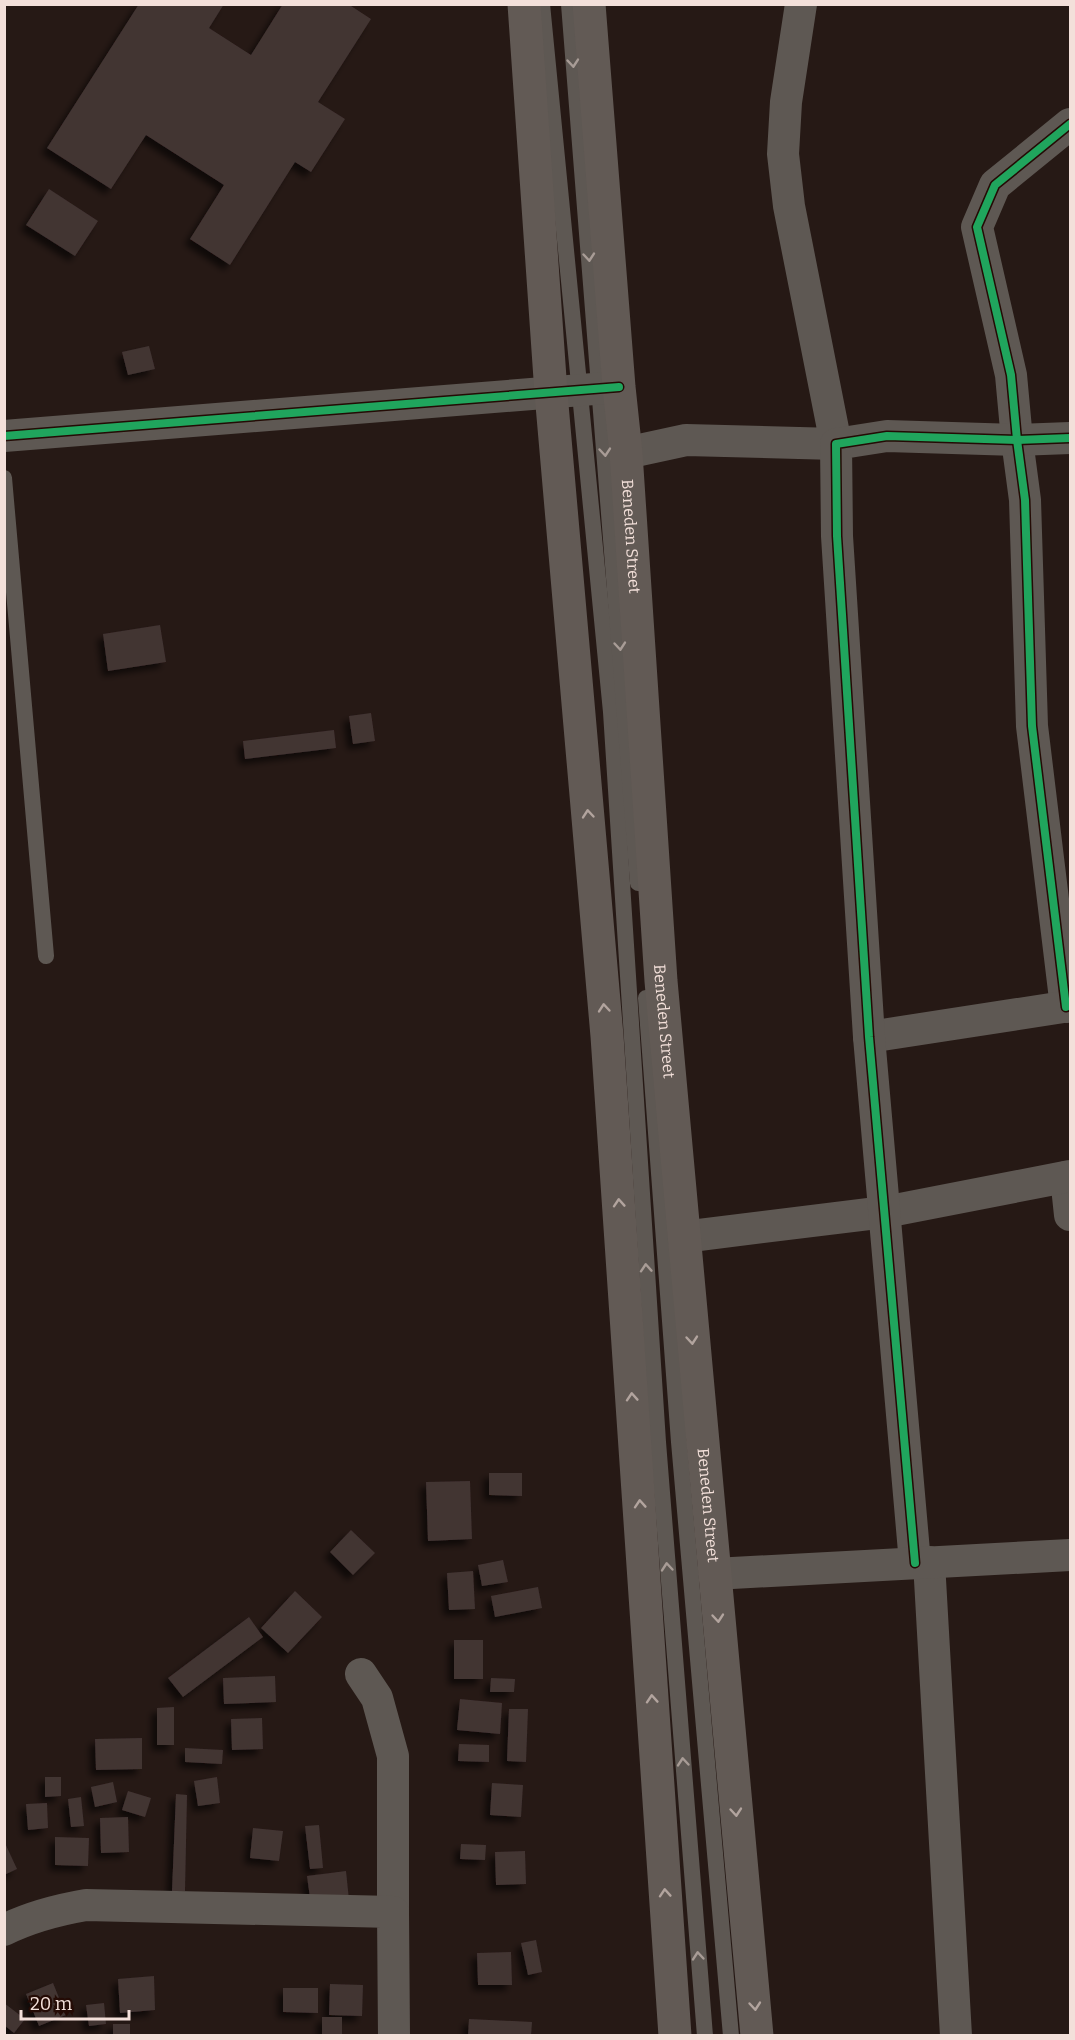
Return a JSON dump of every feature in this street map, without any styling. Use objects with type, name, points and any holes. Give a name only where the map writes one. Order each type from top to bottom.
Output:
[{"type":"main road","name":"Beneden Street","points":[[524,4],[587,390],[626,453],[661,981],[757,2036]]},
{"type":"main road","name":"Beneden Street","points":[[589,4],[587,390],[608,1048],[675,2036]]},
{"type":"street","points":[[801,4],[786,102],[783,154],[789,206],[836,444],[837,536],[869,1037],[922,1562],[956,2036]]},
{"type":"street","points":[[869,1037],[1068,1006],[1032,726],[1025,500],[1011,375],[977,227],[995,185],[1071,124]]},
{"type":"street","points":[[4,436],[587,390]]},
{"type":"street","points":[[626,453],[686,440],[836,444],[886,436],[1017,440],[1071,438]]},
{"type":"street","points":[[683,1237],[885,1212],[1068,1177],[1071,1215]]},
{"type":"street","points":[[714,1574],[1071,1555]]},
{"type":"street","points":[[361,1674],[377,1698],[387,1727],[393,1756],[394,2036]]},
{"type":"street","points":[[4,1930],[54,1911],[86,1905],[393,1912]]},
{"type":"lane","points":[[542,4],[587,390],[640,904],[678,1442],[731,2036]]},
{"type":"lane","points":[[568,4],[587,390],[611,712],[658,1442],[705,2036]]},
{"type":"lane","points":[[4,478],[46,956]]},
{"type":"building","points":[[139,4],[224,4],[209,28],[251,55],[283,4],[348,4],[371,19],[318,102],[345,119],[311,172],[295,162],[230,265],[190,239],[224,185],[146,135],[111,189],[47,148]]},
{"type":"building","points":[[49,189],[98,221],[75,256],[26,225]]},
{"type":"building","points":[[149,346],[155,369],[128,375],[122,352]]},
{"type":"building","points":[[160,625],[166,662],[108,671],[103,634]]},
{"type":"building","points":[[371,713],[375,741],[353,744],[349,716]]},
{"type":"building","points":[[334,730],[336,748],[245,759],[243,741]]},
{"type":"building","points":[[489,1473],[522,1473],[522,1496],[489,1495]]},
{"type":"building","points":[[470,1481],[472,1539],[428,1541],[426,1482]]},
{"type":"building","points":[[351,1530],[375,1553],[353,1575],[330,1552]]},
{"type":"building","points":[[503,1560],[508,1582],[482,1586],[478,1565]]},
{"type":"building","points":[[473,1571],[475,1609],[449,1610],[447,1573]]},
{"type":"building","points":[[538,1587],[542,1608],[495,1617],[491,1596]]},
{"type":"building","points":[[295,1591],[322,1617],[288,1653],[261,1628]]},
{"type":"building","points":[[249,1617],[263,1637],[183,1697],[168,1678]]},
{"type":"building","points":[[454,1640],[483,1640],[483,1679],[454,1679]]},
{"type":"building","points":[[275,1676],[276,1702],[224,1704],[223,1678]]},
{"type":"building","points":[[491,1678],[515,1679],[514,1692],[490,1692]]},
{"type":"building","points":[[460,1699],[502,1703],[500,1734],[457,1730]]},
{"type":"building","points":[[174,1707],[174,1745],[157,1745],[157,1708]]},
{"type":"building","points":[[509,1709],[528,1709],[526,1762],[507,1761]]},
{"type":"building","points":[[262,1718],[263,1749],[232,1750],[231,1719]]},
{"type":"building","points":[[142,1738],[142,1769],[96,1770],[95,1739]]},
{"type":"building","points":[[459,1744],[489,1745],[489,1762],[458,1761]]},
{"type":"building","points":[[185,1748],[223,1750],[222,1764],[185,1762]]},
{"type":"building","points":[[45,1777],[61,1777],[61,1796],[45,1797]]},
{"type":"building","points":[[217,1777],[220,1803],[198,1806],[194,1781]]},
{"type":"building","points":[[113,1782],[117,1802],[95,1807],[91,1787]]},
{"type":"building","points":[[492,1783],[523,1785],[521,1817],[490,1815]]},
{"type":"building","points":[[128,1791],[151,1798],[145,1817],[122,1810]]},
{"type":"building","points":[[176,1794],[187,1795],[185,1891],[172,1891]]},
{"type":"building","points":[[81,1797],[84,1826],[71,1827],[68,1799]]},
{"type":"building","points":[[47,1803],[48,1828],[28,1830],[26,1804]]},
{"type":"building","points":[[128,1817],[129,1852],[101,1853],[100,1818]]},
{"type":"building","points":[[319,1825],[323,1868],[310,1869],[305,1826]]},
{"type":"building","points":[[253,1828],[283,1831],[279,1861],[250,1858]]},
{"type":"building","points":[[55,1837],[89,1838],[88,1866],[55,1865]]},
{"type":"building","points":[[4,1841],[17,1869],[4,1875]]},
{"type":"building","points":[[461,1844],[486,1845],[485,1860],[460,1859]]},
{"type":"building","points":[[525,1851],[526,1884],[496,1885],[495,1852]]},
{"type":"building","points":[[346,1871],[349,1900],[311,1905],[307,1876]]},
{"type":"building","points":[[536,1940],[542,1972],[528,1975],[521,1943]]},
{"type":"building","points":[[511,1952],[512,1985],[478,1985],[477,1953]]},
{"type":"building","points":[[154,1976],[155,2010],[120,2013],[118,1979]]},
{"type":"building","points":[[53,1983],[66,2015],[39,2026],[26,1994]]},
{"type":"building","points":[[330,1984],[363,1985],[362,2016],[329,2015]]},
{"type":"building","points":[[283,1988],[318,1988],[318,2013],[283,2012]]},
{"type":"building","points":[[4,2003],[25,2019],[14,2033],[4,2025]]},
{"type":"building","points":[[104,2003],[106,2024],[89,2026],[86,2005]]},
{"type":"building","points":[[322,2017],[342,2017],[342,2036],[322,2036]]},
{"type":"building","points":[[469,2019],[532,2022],[531,2036],[468,2036]]},
{"type":"building","points":[[113,2024],[130,2024],[130,2036],[113,2036]]},
{"type":"cycle path","points":[[1066,1007],[1032,726],[1025,500],[1011,375],[977,227],[995,185],[1070,124]]},
{"type":"cycle path","points":[[4,436],[619,387]]},
{"type":"cycle path","points":[[915,1563],[869,1037],[837,536],[836,444],[887,436],[1017,440],[1070,438]]}]
